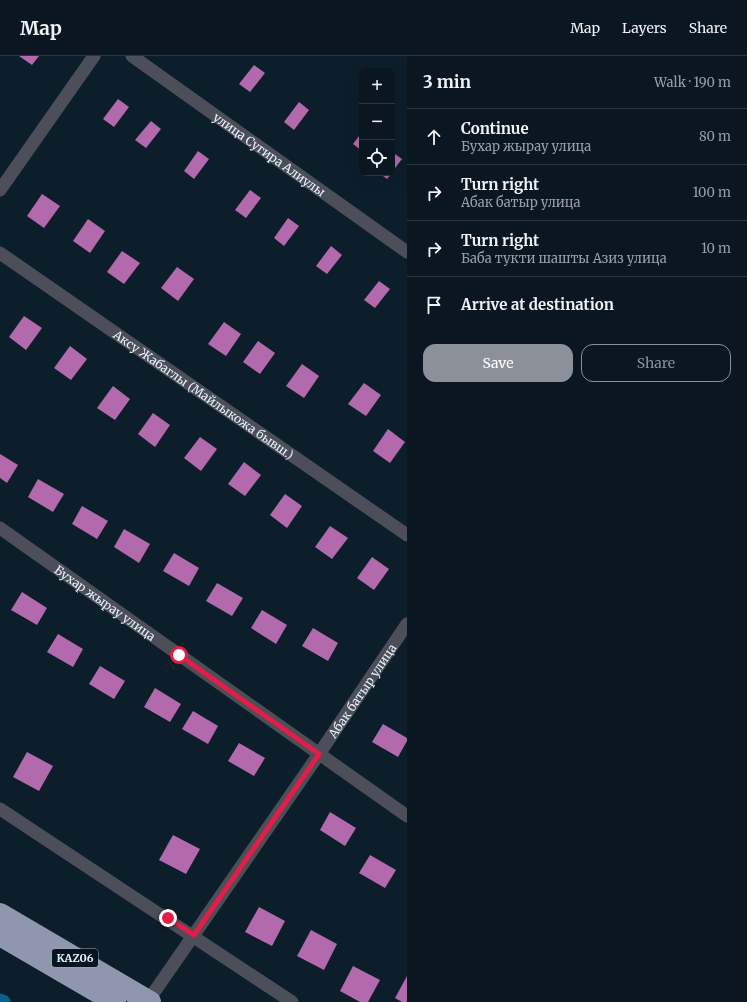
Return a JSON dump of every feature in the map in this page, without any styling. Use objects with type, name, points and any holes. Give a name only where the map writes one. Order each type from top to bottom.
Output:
[{"type":"highway","name":"KАZ06","points":[[0,914],[149,1002]]},
{"type":"highway","name":"KАZ06","points":[[0,935],[115,1002]]},
{"type":"street","points":[[0,190],[94,56]]},
{"type":"street","name":"улица Сугира Алиулы","points":[[132,56],[407,252]]},
{"type":"street","name":"Аксу Жабаглы (Майлыкожа бывш.)","points":[[0,253],[407,535]]},
{"type":"street","name":"Бухар жырау улица","points":[[0,528],[407,816]]},
{"type":"street","name":"Абак батыр улица","points":[[149,1002],[407,624]]},
{"type":"street","points":[[0,809],[194,935],[292,1002]]},
{"type":"building","points":[[19,56],[39,56],[32,65]]},
{"type":"building","points":[[254,65],[265,73],[250,92],[239,84]]},
{"type":"building","points":[[118,99],[129,107],[114,127],[103,119]]},
{"type":"building","points":[[299,102],[309,110],[294,130],[284,122]]},
{"type":"building","points":[[151,121],[161,129],[146,148],[135,140]]},
{"type":"building","points":[[359,136],[359,149],[353,144]]},
{"type":"building","points":[[198,151],[209,159],[194,179],[184,171]]},
{"type":"building","points":[[395,154],[402,159],[395,168]]},
{"type":"building","points":[[250,190],[261,198],[246,218],[235,210]]},
{"type":"building","points":[[42,194],[60,206],[44,228],[27,216]]},
{"type":"building","points":[[288,218],[299,226],[284,246],[274,238]]},
{"type":"building","points":[[88,219],[105,231],[90,253],[73,241]]},
{"type":"building","points":[[331,246],[342,255],[327,274],[316,266]]},
{"type":"building","points":[[122,251],[140,263],[124,284],[107,272]]},
{"type":"building","points":[[177,267],[194,279],[178,301],[161,288]]},
{"type":"building","points":[[379,281],[390,289],[375,308],[364,300]]},
{"type":"building","points":[[24,316],[42,328],[26,350],[9,337]]},
{"type":"building","points":[[224,322],[241,334],[226,356],[208,344]]},
{"type":"building","points":[[258,341],[275,353],[260,374],[243,362]]},
{"type":"building","points":[[70,346],[87,359],[71,380],[54,368]]},
{"type":"building","points":[[302,364],[319,376],[304,398],[286,386]]},
{"type":"building","points":[[364,383],[381,395],[366,416],[348,404]]},
{"type":"building","points":[[113,386],[130,399],[115,420],[97,408]]},
{"type":"building","points":[[153,413],[170,425],[155,447],[138,434]]},
{"type":"building","points":[[388,429],[405,442],[390,463],[373,451]]},
{"type":"building","points":[[200,437],[217,449],[201,471],[184,458]]},
{"type":"building","points":[[0,454],[18,465],[7,483],[0,478]]},
{"type":"building","points":[[244,462],[261,475],[245,496],[228,484]]},
{"type":"building","points":[[38,479],[64,494],[53,512],[28,497]]},
{"type":"building","points":[[285,494],[302,506],[287,528],[270,515]]},
{"type":"building","points":[[82,506],[108,521],[97,539],[72,524]]},
{"type":"building","points":[[330,526],[348,538],[332,559],[315,547]]},
{"type":"building","points":[[124,529],[150,544],[139,563],[114,547]]},
{"type":"building","points":[[174,553],[199,568],[189,586],[163,571]]},
{"type":"building","points":[[372,557],[389,569],[374,590],[357,578]]},
{"type":"building","points":[[217,583],[243,598],[232,616],[206,601]]},
{"type":"building","points":[[22,592],[47,608],[37,625],[11,610]]},
{"type":"building","points":[[262,610],[287,625],[276,644],[251,628]]},
{"type":"building","points":[[313,628],[338,643],[328,661],[302,646]]},
{"type":"building","points":[[58,634],[83,649],[73,667],[47,652]]},
{"type":"building","points":[[100,666],[125,681],[114,699],[89,684]]},
{"type":"building","points":[[155,688],[181,704],[170,722],[144,707]]},
{"type":"building","points":[[193,711],[218,726],[208,744],[182,729]]},
{"type":"building","points":[[383,724],[407,738],[407,741],[398,757],[372,742]]},
{"type":"building","points":[[239,743],[265,758],[254,776],[228,761]]},
{"type":"building","points":[[27,752],[53,766],[39,791],[13,777]]},
{"type":"building","points":[[330,812],[356,828],[345,846],[320,830]]},
{"type":"building","points":[[173,835],[200,849],[186,874],[159,860]]},
{"type":"building","points":[[370,855],[396,870],[385,888],[359,873]]},
{"type":"building","points":[[259,907],[285,921],[272,946],[245,932]]},
{"type":"building","points":[[311,930],[337,944],[324,970],[297,956]]},
{"type":"building","points":[[353,966],[380,980],[368,1002],[360,1002],[340,991]]},
{"type":"building","points":[[407,976],[407,1002],[402,1002],[395,998]]},
{"type":"route","points":[[168,918],[194,935],[319,754],[179,655]]}]
